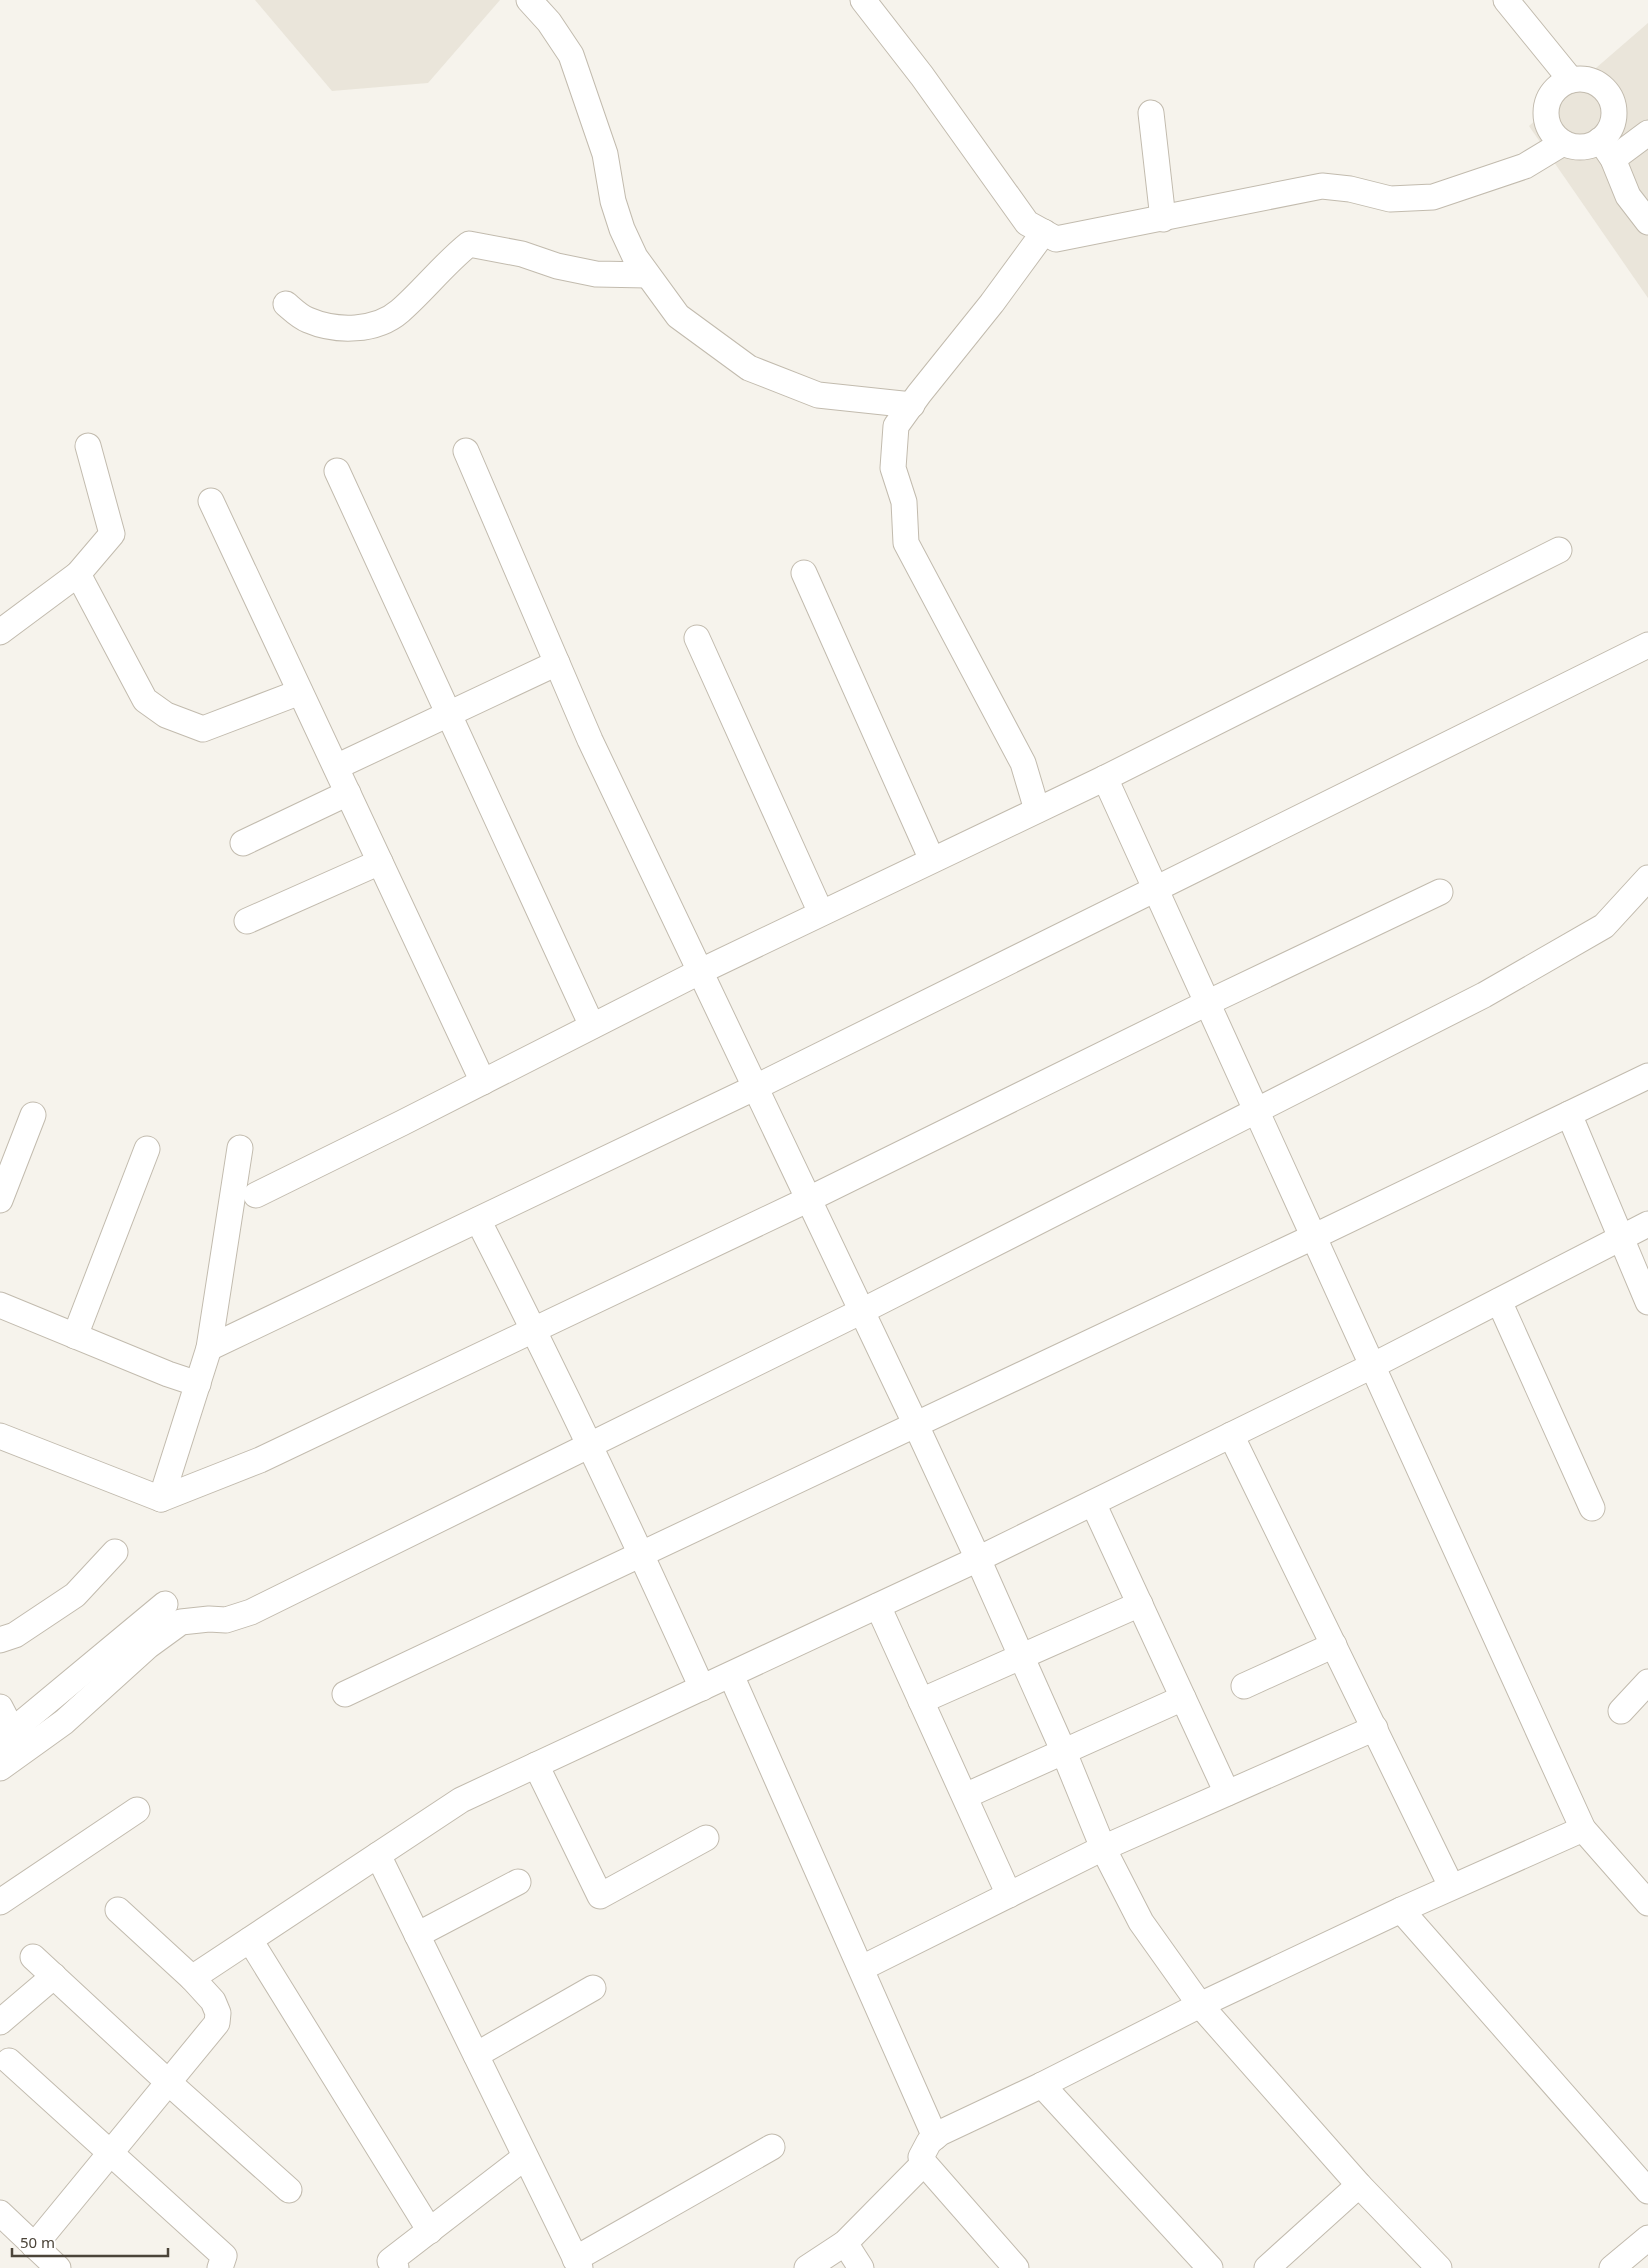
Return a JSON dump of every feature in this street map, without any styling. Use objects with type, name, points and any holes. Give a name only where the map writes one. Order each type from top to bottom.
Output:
[{"type":"street","points":[[529,0],[549,22],[571,55],[605,154],[613,201],[622,230],[634,257],[678,316],[749,368],[818,395],[912,404]]},
{"type":"street","points":[[863,0],[922,76],[1027,223],[1056,239],[1322,186],[1350,189],[1390,198],[1433,197],[1525,166],[1563,143]]},
{"type":"street","points":[[1506,0],[1571,80]]},
{"type":"street","points":[[1648,133],[1606,150],[1591,146],[1577,148],[1563,143],[1552,134],[1546,120],[1545,106],[1551,93],[1562,83],[1575,78],[1590,79],[1603,86],[1611,98],[1614,112],[1606,150],[1628,196],[1648,222]]},
{"type":"street","points":[[1151,113],[1164,219]]},
{"type":"street","points":[[1037,810],[1023,763],[906,543],[904,502],[893,468],[896,426],[992,303],[1044,232]]},
{"type":"street","points":[[286,304],[307,320],[336,329],[354,328],[384,320],[399,312],[456,254],[469,244],[522,254],[557,266],[596,274],[647,275]]},
{"type":"street","points":[[0,632],[78,574],[112,534],[88,446]]},
{"type":"street","points":[[466,451],[590,740],[978,1559],[1063,1750],[1103,1848],[1141,1922],[1200,2005],[1359,2185],[1439,2268]]},
{"type":"street","points":[[337,471],[592,1026]]},
{"type":"street","points":[[211,501],[483,1082]]},
{"type":"street","points":[[256,1195],[699,972],[1104,778],[1559,550]]},
{"type":"street","points":[[804,573],[932,860]]},
{"type":"street","points":[[78,574],[146,700],[166,715],[203,729],[300,692]]},
{"type":"street","points":[[697,638],[821,913]]},
{"type":"street","points":[[209,1348],[754,1088],[1648,645]]},
{"type":"street","points":[[336,768],[557,663]]},
{"type":"street","points":[[1104,778],[1583,1829],[1648,1904]]},
{"type":"street","points":[[243,843],[348,792]]},
{"type":"street","points":[[247,922],[380,862]]},
{"type":"street","points":[[0,1768],[64,1722],[141,1652],[181,1622],[209,1619],[226,1620],[251,1612],[860,1312],[1484,995],[1604,926],[1648,878]]},
{"type":"street","points":[[0,1436],[161,1499],[260,1460],[534,1330],[807,1200],[1207,1003],[1440,892]]},
{"type":"street","points":[[345,1694],[1313,1237],[1648,1076]]},
{"type":"street","points":[[1569,1114],[1648,1302]]},
{"type":"street","points":[[0,1200],[34,1115]]},
{"type":"street","points":[[161,1499],[209,1348],[240,1148]]},
{"type":"street","points":[[75,1336],[147,1149]]},
{"type":"street","points":[[478,1220],[534,1330],[642,1553],[702,1688]]},
{"type":"street","points":[[192,1978],[461,1800],[978,1559],[1372,1366],[1648,1224]]},
{"type":"street","points":[[1499,1301],[1592,1508]]},
{"type":"street","points":[[0,1305],[168,1374],[198,1384]]},
{"type":"street","points":[[1231,1435],[1451,1886]]},
{"type":"street","points":[[1093,1503],[1227,1793]]},
{"type":"street","points":[[0,1640],[15,1635],[75,1595],[115,1552]]},
{"type":"street","points":[[0,1706],[7,1737],[165,1604]]},
{"type":"street","points":[[921,1701],[1140,1604]]},
{"type":"street","points":[[878,1606],[1009,1895]]},
{"type":"street","points":[[1244,1686],[1334,1645]]},
{"type":"street","points":[[731,1675],[935,2137]]},
{"type":"street","points":[[1622,1711],[1648,1682]]},
{"type":"street","points":[[965,1796],[1063,1750],[1183,1698]]},
{"type":"street","points":[[862,1968],[1103,1848],[1375,1728]]},
{"type":"street","points":[[536,1766],[600,1896],[706,1838]]},
{"type":"street","points":[[0,1902],[137,1810]]},
{"type":"street","points":[[1016,2268],[924,2163],[921,2157],[929,2142],[940,2133],[1042,2085],[1200,2005],[1451,1886],[1583,1829]]},
{"type":"street","points":[[378,1855],[577,2264],[772,2147]]},
{"type":"street","points":[[417,1935],[518,1882]]},
{"type":"street","points":[[34,2246],[217,2023],[218,2013],[213,2001],[192,1978],[118,1910]]},
{"type":"street","points":[[1401,1910],[1645,2181]]},
{"type":"street","points":[[250,1940],[430,2231]]},
{"type":"street","points":[[33,1957],[168,2082],[289,2190]]},
{"type":"street","points":[[0,2022],[54,1976]]},
{"type":"street","points":[[476,2054],[593,1988]]},
{"type":"street","points":[[9,2061],[224,2256],[220,2268]]},
{"type":"street","points":[[1042,2085],[1210,2268]]},
{"type":"street","points":[[396,2268],[390,2261],[525,2157]]},
{"type":"street","points":[[807,2268],[845,2243],[924,2163]]},
{"type":"street","points":[[1267,2268],[1359,2185]]},
{"type":"street","points":[[0,2213],[58,2268]]},
{"type":"street","points":[[1612,2268],[1648,2238]]},
{"type":"street","points":[[845,2243],[861,2268]]},
{"type":"shaded area","points":[[255,0],[500,0],[428,83],[332,91]]},
{"type":"shaded area","points":[[1648,23],[1648,298],[1529,126]]}]
